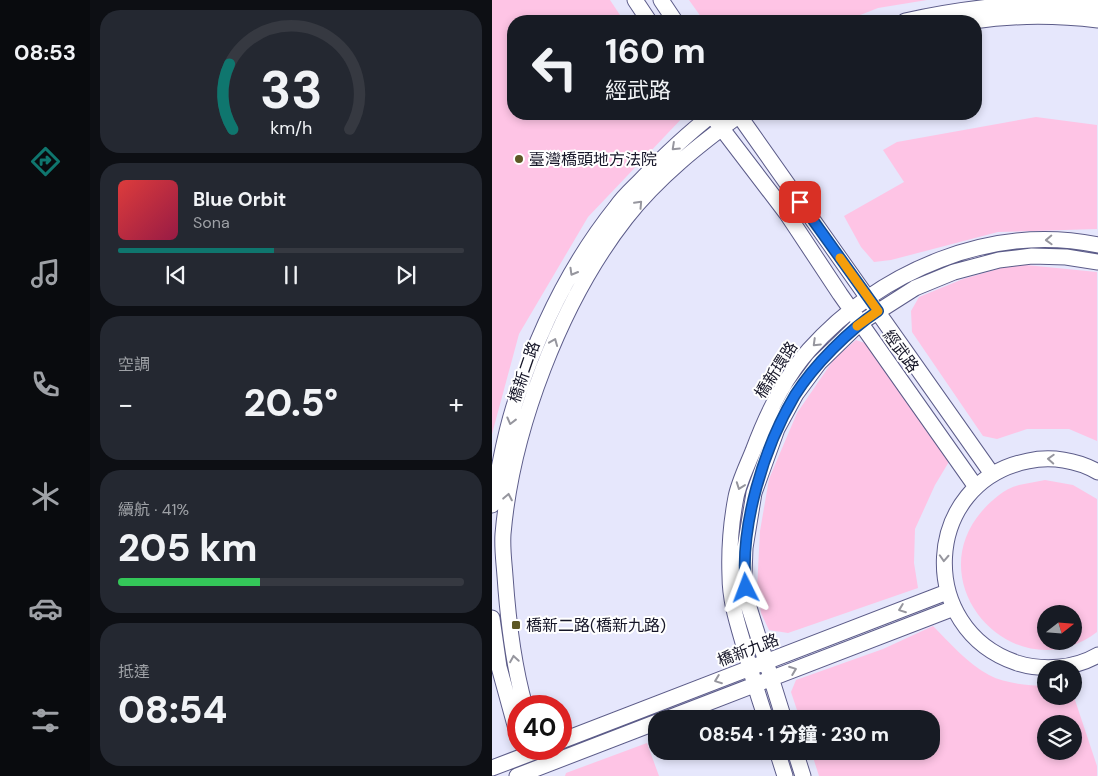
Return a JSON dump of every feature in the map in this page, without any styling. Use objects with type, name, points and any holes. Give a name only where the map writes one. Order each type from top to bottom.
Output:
[{"type":"street","points":[[635,0],[645,15]]},
{"type":"street","points":[[661,0],[671,15]]},
{"type":"street","points":[[933,15],[989,6],[1065,2],[1098,5]]},
{"type":"street","points":[[982,20],[1065,16],[1098,20]]},
{"type":"street","name":"橋新二路","points":[[492,504],[516,398],[542,330],[570,277],[586,249],[617,205],[656,165],[705,120]]},
{"type":"street","name":"經武路","points":[[716,120],[787,214],[850,309],[976,486]]},
{"type":"street","name":"橋新二路","points":[[522,695],[508,621],[503,536],[498,524],[530,406],[555,337],[598,256],[627,216],[662,179],[731,120]]},
{"type":"street","name":"經武路","points":[[743,120],[992,474]]},
{"type":"street","name":"橋新環路","points":[[763,710],[754,685],[733,607],[730,549],[736,496],[763,422],[785,384],[809,350],[850,309],[893,280],[955,254],[979,247],[1027,241],[1060,240],[1098,245]]},
{"type":"street","name":"橋新環路","points":[[781,710],[747,601],[744,575],[745,548],[754,493],[777,429],[796,394],[819,363],[860,323],[915,288],[954,272],[999,260],[1032,256],[1098,262]]},
{"type":"street","points":[[1098,472],[1089,467],[1065,460],[1040,458],[1015,463],[992,474],[976,486],[961,504],[945,546],[944,569],[948,592],[954,608],[966,628],[983,646],[1004,658],[1019,663],[1051,668],[1075,665],[1098,654]]},
{"type":"street","name":"橋新九路","points":[[572,737],[948,592]]},
{"type":"street","points":[[689,710],[954,608]]},
{"type":"street","points":[[492,618],[499,667],[507,696]]},
{"type":"street","points":[[530,760],[526,774],[546,771],[648,726]]},
{"type":"street","points":[[492,768],[510,760]]},
{"type":"street","points":[[539,760],[546,771]]},
{"type":"street","points":[[780,760],[785,776]]},
{"type":"street","points":[[798,760],[803,776]]},
{"type":"shaded area","points":[[492,0],[610,0],[620,15],[507,15],[507,120],[680,120],[588,217],[519,334],[492,434]]},
{"type":"shaded area","points":[[689,0],[927,0],[878,8],[860,15],[700,15]]},
{"type":"shaded area","points":[[1036,117],[1097,125],[1097,229],[998,232],[891,260],[874,262],[861,247],[844,216],[904,182],[883,150],[897,142]]},
{"type":"shaded area","points":[[1015,264],[1097,272],[1097,441],[1069,429],[1027,429],[997,439],[983,436],[912,332],[911,311],[919,297],[963,279]]},
{"type":"shaded area","points":[[856,340],[874,346],[950,460],[935,485],[915,529],[914,563],[918,588],[788,633],[769,630],[761,613],[757,589],[760,531],[769,479],[797,413],[834,359]]},
{"type":"shaded area","points":[[1045,480],[1073,485],[1097,499],[1097,632],[1082,639],[1082,605],[1037,605],[1036,649],[1008,640],[985,622],[968,598],[961,570],[965,540],[982,511],[1003,492],[1019,485]]},
{"type":"shaded area","points":[[933,626],[966,659],[989,675],[1009,682],[1037,685],[1037,705],[1077,705],[1080,715],[1037,715],[1037,760],[1082,760],[1082,721],[1097,766],[1097,776],[819,776],[814,760],[940,760],[940,710],[797,710],[791,692],[796,680],[883,649]]},
{"type":"shaded area","points":[[647,743],[648,760],[653,760],[659,776],[565,776],[566,773]]},
{"type":"slow traffic","points":[[840,258],[878,311],[857,326]]},
{"type":"place","name":"臺灣橋頭地方法院","points":[[519,159]]},
{"type":"place","name":"橋新二路(橋新九路)","points":[[516,625]]},
{"type":"route","points":[[746,588],[744,575],[745,548],[754,493],[777,429],[796,394],[819,363],[860,323],[878,311],[800,202]]}]
